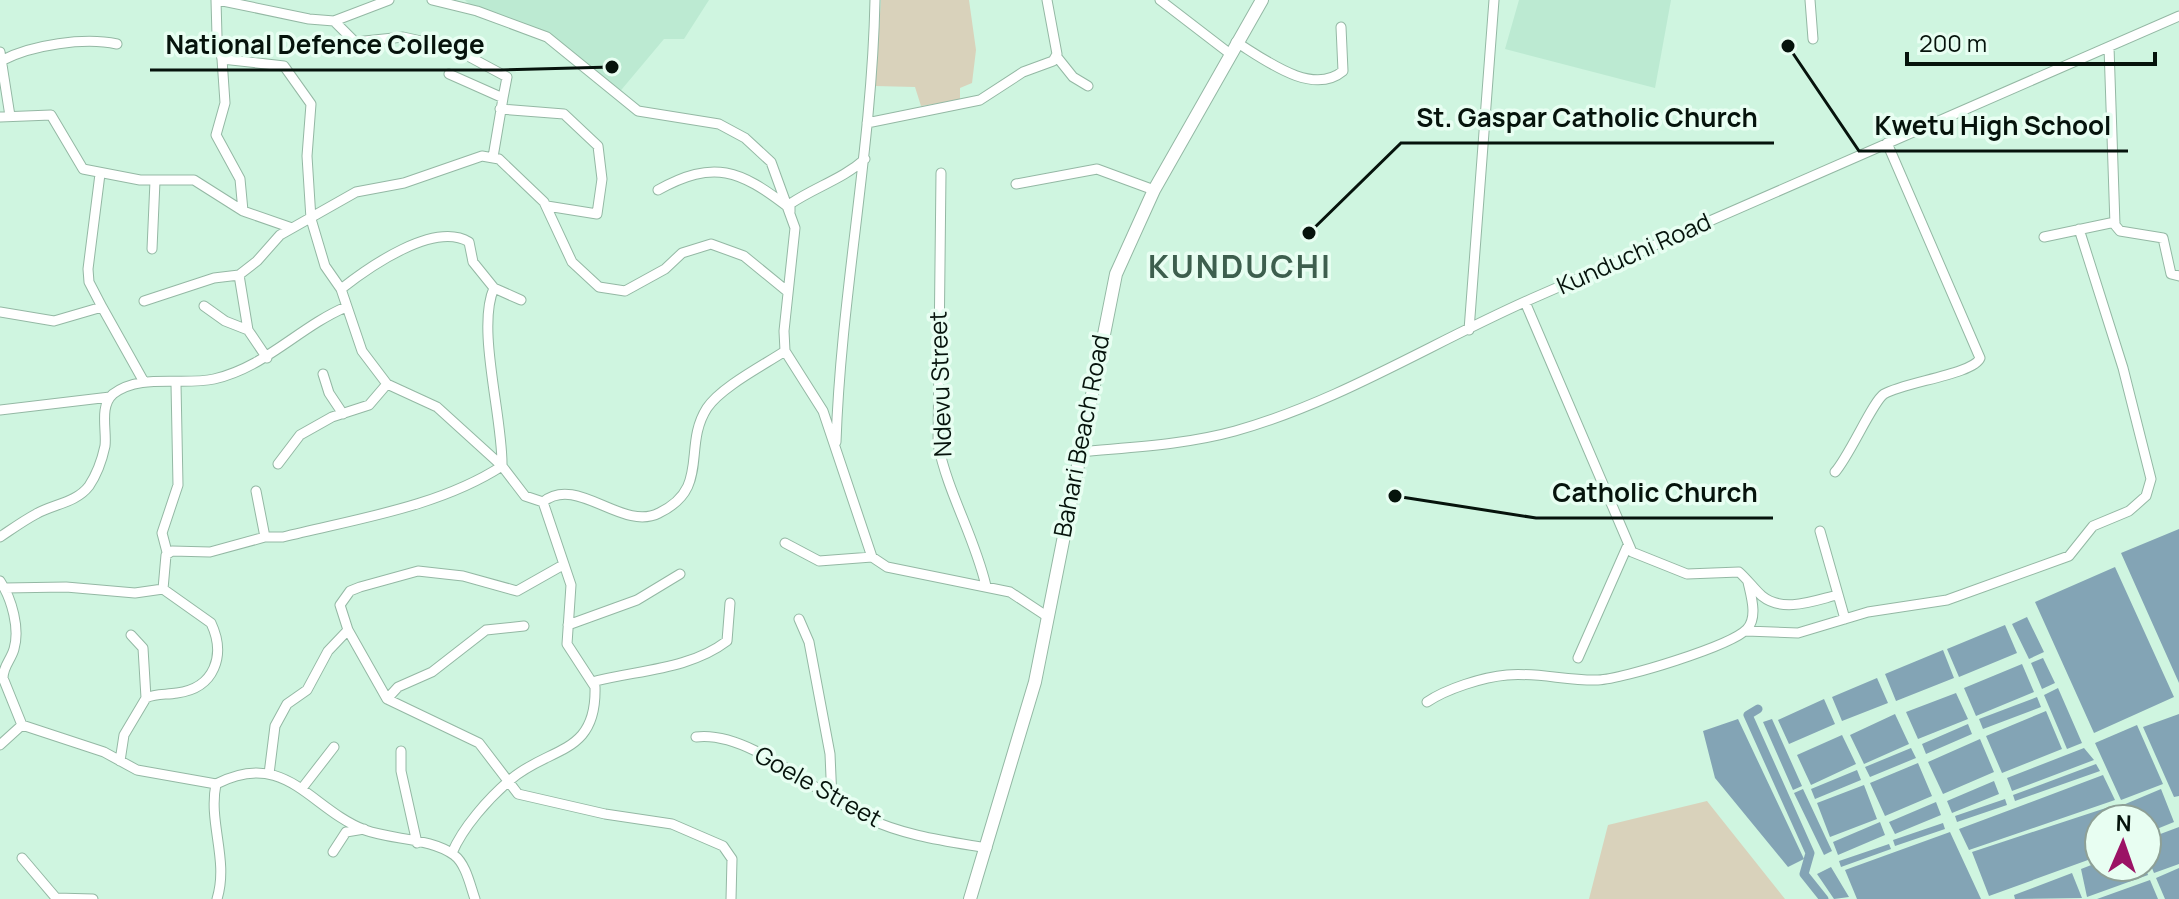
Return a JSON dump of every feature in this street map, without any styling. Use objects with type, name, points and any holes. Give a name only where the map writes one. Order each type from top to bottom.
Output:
[{"type":"street","points":[[243,211],[240,179],[216,135],[225,103],[217,0],[309,19],[334,21],[389,0]]},
{"type":"street","points":[[432,0],[477,11],[547,37],[638,111],[662,117],[706,121],[732,129],[771,162],[790,210]]},
{"type":"street","points":[[836,453],[840,348],[865,159],[875,0]]},
{"type":"street","points":[[1047,0],[1057,57],[1073,77],[1088,86]]},
{"type":"street","points":[[1160,0],[1232,48],[1311,80],[1331,80],[1343,71],[1341,27]]},
{"type":"street","name":"Bahari Beach Road","points":[[970,899],[1035,682],[1116,274],[1154,190],[1262,0]]},
{"type":"street","points":[[1469,330],[1494,0]]},
{"type":"street","points":[[1810,0],[1813,39]]},
{"type":"street","name":"Kunduchi Road","points":[[1080,452],[1170,444],[1234,431],[1358,384],[1525,302],[2179,16]]},
{"type":"street","points":[[334,21],[355,42],[403,37],[453,48],[507,77],[493,157]]},
{"type":"street","points":[[117,44],[99,40],[2,56],[5,117],[51,115],[78,165],[100,174],[155,181],[194,180],[243,211],[292,228]]},
{"type":"street","points":[[2109,47],[2115,222],[2120,231],[2163,238],[2171,274],[2179,276]]},
{"type":"street","points":[[867,123],[980,100],[1057,57]]},
{"type":"street","points":[[222,59],[284,66],[308,98],[311,110],[307,156],[311,219],[325,266],[341,289],[362,351],[387,384],[437,407],[502,466],[525,496],[543,502]]},
{"type":"street","points":[[449,74],[503,98]]},
{"type":"street","points":[[500,109],[564,114],[598,146],[602,179],[597,214],[547,206]]},
{"type":"street","points":[[1835,472],[1849,455],[1882,395],[1909,383],[1973,367],[1980,358],[1887,143]]},
{"type":"street","points":[[144,301],[214,278],[239,275],[292,228],[356,192],[404,183],[468,158],[493,157],[499,159],[547,206],[572,262],[599,287],[625,291],[665,269],[682,253],[711,244],[744,256],[788,292]]},
{"type":"street","points":[[865,159],[846,174],[790,204],[796,243],[788,292],[785,351],[823,411],[872,557],[887,567],[1010,592],[1048,617]]},
{"type":"street","points":[[1016,184],[1088,169],[1154,190]]},
{"type":"street","points":[[658,190],[686,174],[731,172],[762,186],[790,210]]},
{"type":"street","name":"Ndevu Street","points":[[941,173],[938,444],[946,480],[965,516],[986,586]]},
{"type":"street","points":[[100,174],[89,282],[144,382]]},
{"type":"street","points":[[152,249],[155,181]]},
{"type":"street","points":[[2044,237],[2115,222]]},
{"type":"street","points":[[1427,702],[1458,687],[1508,675],[1568,680],[1625,676],[1715,646],[1746,631],[1798,633],[1845,619],[1947,600],[2069,556],[2093,526],[2129,511],[2149,492],[2151,479],[2123,368],[2079,229]]},
{"type":"street","points":[[341,289],[373,264],[426,240],[458,235],[469,242],[473,262],[494,288],[521,300]]},
{"type":"street","points":[[239,275],[248,330],[267,358]]},
{"type":"street","points":[[494,288],[489,317],[490,354],[502,435],[502,466]]},
{"type":"street","points":[[1525,302],[1627,547],[1638,556],[1687,574],[1731,570],[1747,579],[1763,597],[1778,604],[1799,604],[1837,595]]},
{"type":"street","points":[[204,306],[225,321],[248,330]]},
{"type":"street","points":[[0,312],[59,320],[102,307]]},
{"type":"street","points":[[0,410],[110,397],[144,382],[176,384],[241,371],[267,358],[314,323],[346,307]]},
{"type":"street","points":[[543,502],[551,496],[572,496],[635,517],[658,514],[681,498],[690,486],[698,427],[710,404],[785,351]]},
{"type":"street","points":[[323,374],[329,393],[343,414]]},
{"type":"street","points":[[163,589],[167,552],[162,533],[178,485],[176,384]]},
{"type":"street","points":[[278,464],[300,435],[369,405],[387,384]]},
{"type":"street","points":[[0,537],[37,513],[87,488],[102,461],[110,397]]},
{"type":"street","points":[[167,552],[210,552],[416,504],[478,480],[502,466]]},
{"type":"street","points":[[256,491],[265,537]]},
{"type":"street","points":[[452,853],[458,839],[510,780],[579,741],[591,718],[595,693],[592,682],[569,650],[571,585],[543,502]]},
{"type":"street","points":[[1820,531],[1845,619]]},
{"type":"street","points":[[785,543],[819,561],[872,557]]},
{"type":"street","points":[[1578,658],[1627,547]]},
{"type":"street","points":[[563,565],[517,591],[463,576],[418,571],[360,587],[340,601],[348,630],[387,699],[479,743],[518,794],[605,814],[672,824],[723,846],[730,851],[732,859],[731,899]]},
{"type":"street","points":[[568,625],[637,600],[680,574]]},
{"type":"street","points":[[1746,631],[1752,622],[1753,607],[1747,579]]},
{"type":"street","points":[[146,698],[191,690],[211,676],[218,662],[211,623],[163,589],[135,593],[2,585],[17,629],[14,652],[3,671],[3,678],[22,725],[137,770],[216,784],[253,773],[269,774],[303,787],[364,829],[452,853],[463,867],[475,899]]},
{"type":"street","points":[[592,682],[672,665],[712,651],[727,641],[730,603]]},
{"type":"street","points":[[799,619],[809,642],[830,754],[832,800]]},
{"type":"street","points":[[387,699],[398,687],[432,672],[486,630],[524,626]]},
{"type":"street","points":[[269,774],[275,726],[287,704],[307,690],[328,651],[348,630]]},
{"type":"street","points":[[120,761],[124,735],[146,698],[143,648],[131,635]]},
{"type":"street","points":[[0,745],[22,725]]},
{"type":"street","name":"Goele Street","points":[[696,737],[728,741],[752,750],[832,800],[902,833],[987,848]]},
{"type":"street","points":[[303,787],[334,747]]},
{"type":"street","points":[[401,751],[401,771],[417,843]]},
{"type":"street","points":[[216,784],[212,803],[224,878],[217,899]]},
{"type":"street","points":[[333,852],[346,832],[364,829]]},
{"type":"street","points":[[22,858],[56,899],[93,899]]},
{"type":"shaded area","points":[[465,0],[709,0],[684,39],[664,39],[617,95],[542,33],[472,7]]},
{"type":"shaded area","points":[[881,0],[969,0],[976,50],[972,83],[960,88],[960,100],[921,106],[915,87],[875,86]]},
{"type":"shaded area","points":[[1519,0],[1671,0],[1655,88],[1505,49]]},
{"type":"shaded area","points":[[1707,801],[1785,899],[1589,899],[1608,825]]},
{"type":"water","points":[[2179,529],[2179,683],[2121,553]]},
{"type":"water","points":[[2115,567],[2174,697],[2094,733],[2035,602]]},
{"type":"water","points":[[2027,617],[2044,652],[2029,659],[2012,624]]},
{"type":"water","points":[[2005,625],[2017,653],[1959,677],[1947,649]]},
{"type":"water","points":[[1943,650],[1954,678],[1896,701],[1885,674]]},
{"type":"water","points":[[2043,658],[2055,683],[2042,689],[2031,663]]},
{"type":"water","points":[[2022,664],[2034,692],[1976,716],[1964,688]]},
{"type":"water","points":[[1877,678],[1888,703],[1842,721],[1832,697]]},
{"type":"water","points":[[2058,688],[2082,743],[2067,749],[2044,695]]},
{"type":"water","points":[[1956,693],[1968,719],[1918,739],[1906,712]]},
{"type":"water","points":[[2037,697],[2041,707],[1983,729],[1979,719]]},
{"type":"water","points":[[1824,699],[1835,724],[1789,744],[1778,720]]},
{"type":"water","points":[[2046,711],[2062,749],[2002,773],[1986,736]]},
{"type":"water","points":[[1895,714],[1909,744],[1864,764],[1850,735]]},
{"type":"water","points":[[2179,714],[2179,796],[2174,797],[2143,727]]},
{"type":"water","points":[[1738,719],[1804,859],[1788,867],[1715,778],[1703,731]]},
{"type":"water","points":[[1772,719],[1802,786],[1793,790],[1763,722]]},
{"type":"water","points":[[1968,724],[1972,734],[1926,754],[1922,744]]},
{"type":"water","points":[[2137,725],[2163,784],[2121,800],[2095,743]]},
{"type":"water","points":[[1842,735],[1856,764],[1811,785],[1797,755]]},
{"type":"water","points":[[1980,739],[1994,772],[1943,794],[1928,762]]},
{"type":"water","points":[[1911,748],[1916,758],[1870,777],[1865,767]]},
{"type":"water","points":[[2084,748],[2094,760],[2012,791],[2007,778]]},
{"type":"water","points":[[1918,763],[1932,796],[1885,816],[1870,783]]},
{"type":"water","points":[[2096,764],[2100,771],[2015,801],[2013,795]]},
{"type":"water","points":[[1857,770],[1861,780],[1815,799],[1811,789]]},
{"type":"water","points":[[2103,775],[2115,800],[2083,803],[2083,811],[1969,850],[1959,829]]},
{"type":"water","points":[[1994,781],[1999,794],[1952,813],[1947,801]]},
{"type":"water","points":[[1864,785],[1877,819],[1830,837],[1817,803]]},
{"type":"water","points":[[1803,789],[1832,851],[1824,855],[1794,793]]},
{"type":"water","points":[[2161,789],[2174,822],[2163,826],[2163,803],[2128,803]]},
{"type":"water","points":[[2005,799],[2007,805],[1957,822],[1955,816]]},
{"type":"water","points":[[1936,802],[1941,815],[1895,834],[1889,822]]},
{"type":"water","points":[[2083,816],[2083,862],[1989,896],[1972,852]]},
{"type":"water","points":[[1880,822],[1885,835],[1838,855],[1833,842]]},
{"type":"water","points":[[1943,823],[1945,829],[1895,846],[1893,840]]},
{"type":"water","points":[[2179,827],[2179,864],[2163,870],[2163,833]]},
{"type":"water","points":[[1950,832],[1981,899],[1857,899],[1845,870]]},
{"type":"water","points":[[1889,844],[1891,849],[1841,867],[1839,861]]},
{"type":"water","points":[[1831,867],[1849,897],[1834,899],[1817,874]]},
{"type":"water","points":[[2179,868],[2179,899],[2165,899],[2158,883],[2163,883],[2163,875]]},
{"type":"water","points":[[2072,873],[2082,898],[2015,899],[2014,895]]},
{"type":"water","points":[[2084,883],[2126,883],[2087,897]]},
{"type":"water","points":[[2142,883],[2151,883],[2158,899],[2097,899]]},
{"type":"waterway","points":[[1758,709],[1748,715],[1810,853],[1804,874],[1824,899]]},
{"type":"place","name":"Kwetu High School","points":[[1788,46]]},
{"type":"place","name":"National Defence College","points":[[612,67]]},
{"type":"place","name":"St. Gaspar Catholic Church","points":[[1309,233]]},
{"type":"place","name":"Catholic Church","points":[[1395,496]]},
{"type":"district","name":"KUNDUCHI","points":[[1240,267]]}]
